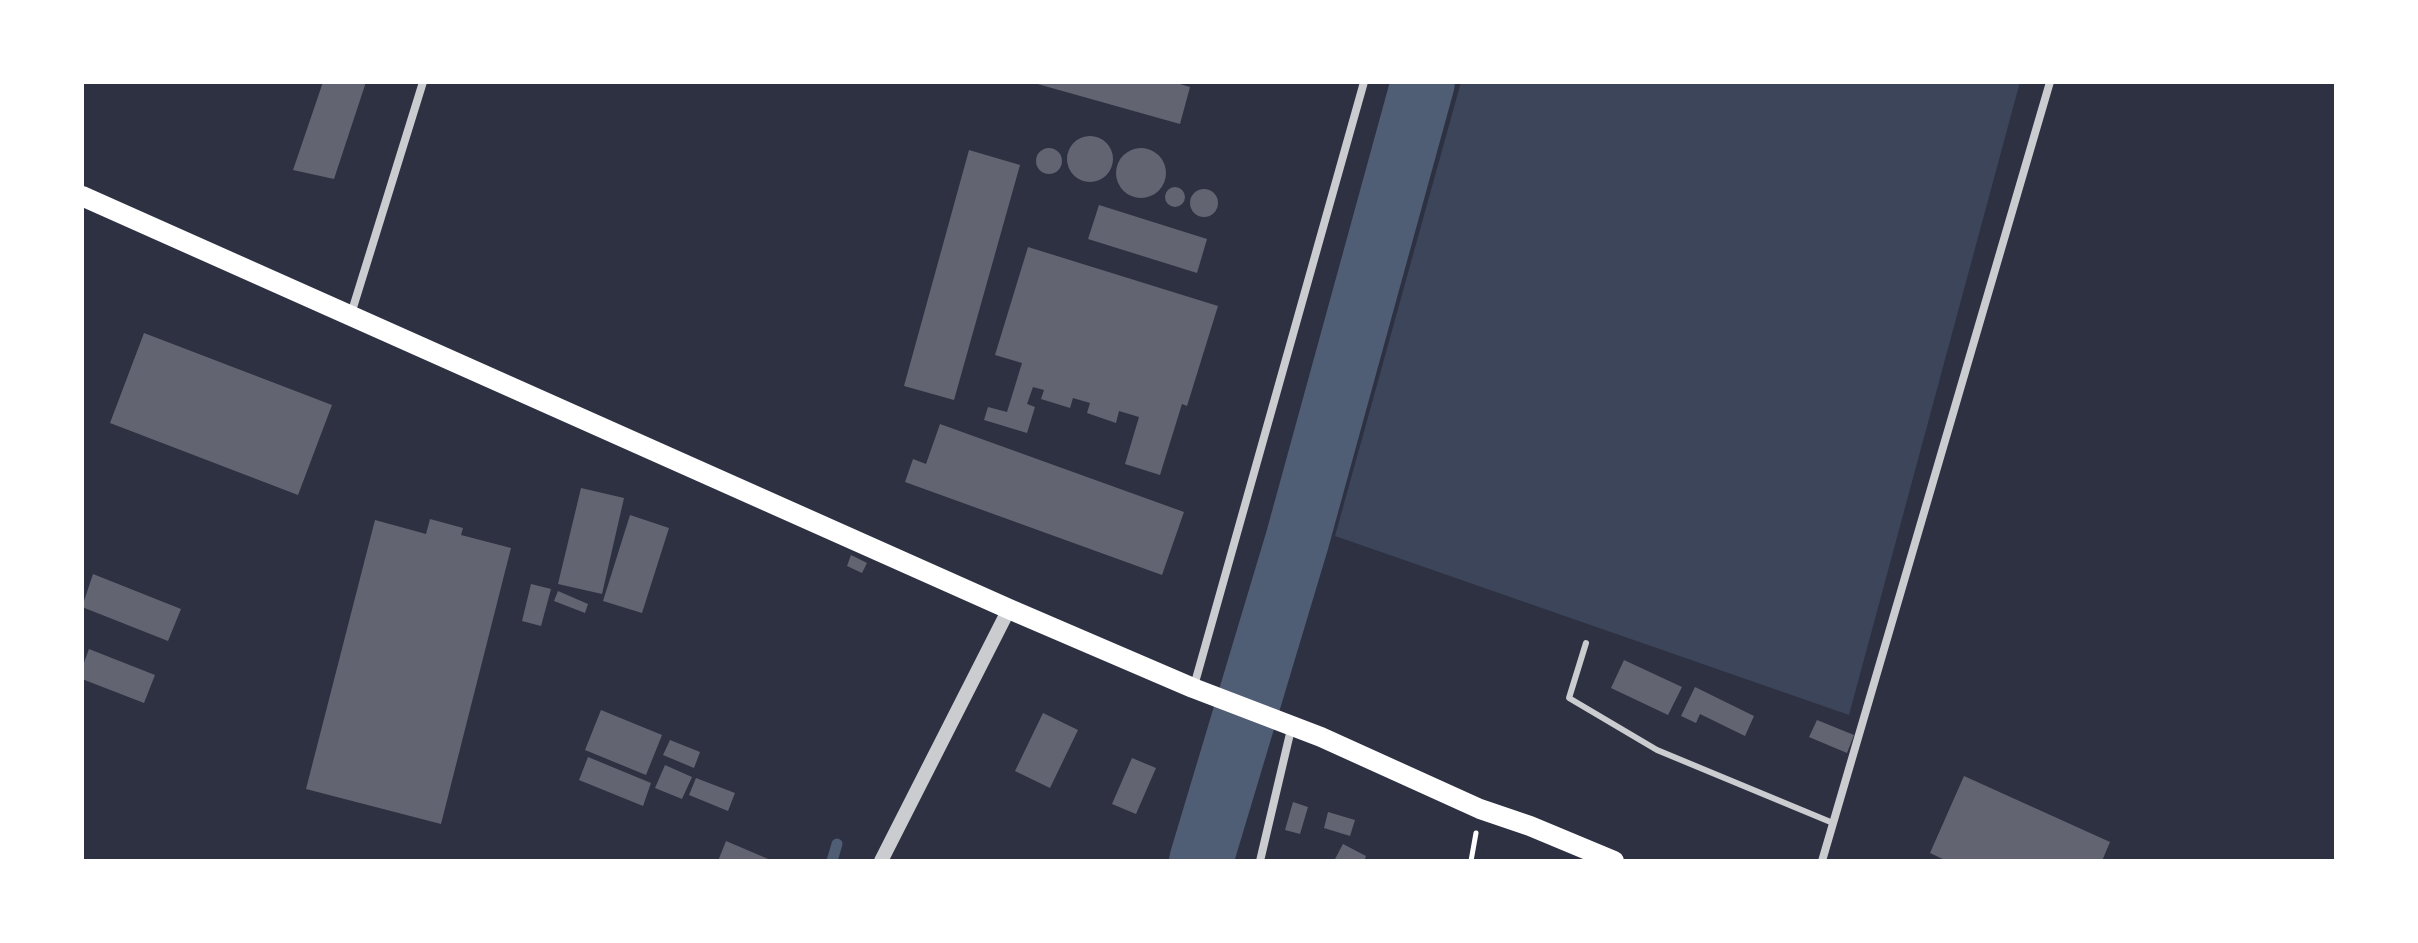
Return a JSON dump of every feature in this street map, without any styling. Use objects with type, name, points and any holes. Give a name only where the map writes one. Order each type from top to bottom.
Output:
[{"type":"main road","points":[[82,196],[1009,609],[1193,688],[1292,725],[1480,809],[1614,861]]},
{"type":"street","points":[[350,317],[423,82]]},
{"type":"street","points":[[1193,688],[1364,82]]},
{"type":"street","points":[[1822,861],[2050,82]]},
{"type":"street","points":[[881,861],[1009,609]]},
{"type":"street","points":[[1260,861],[1292,725]]},
{"type":"lane","points":[[1586,643],[1569,698],[1657,750],[1833,823]]},
{"type":"shaded area","points":[[1461,82],[2020,82],[1849,715],[1335,536]]},
{"type":"building","points":[[323,82],[366,82],[334,179],[293,170]]},
{"type":"building","points":[[1173,82],[1190,87],[1180,124],[1034,83]]},
{"type":"building","points":[[1090,136],[1106,143],[1113,159],[1106,175],[1090,182],[1074,175],[1067,159],[1074,143]]},
{"type":"building","points":[[1049,148],[1058,152],[1062,161],[1058,170],[1049,174],[1040,170],[1036,161],[1040,152]]},
{"type":"building","points":[[1141,148],[1159,155],[1166,173],[1159,191],[1141,198],[1123,191],[1116,173],[1123,155]]},
{"type":"building","points":[[969,150],[1020,165],[954,400],[904,386]]},
{"type":"building","points":[[1171,187],[1179,187],[1185,197],[1179,207],[1171,207],[1165,201],[1165,193]]},
{"type":"building","points":[[1204,189],[1214,193],[1218,203],[1214,213],[1204,217],[1194,213],[1190,203],[1194,193]]},
{"type":"building","points":[[1099,205],[1207,239],[1197,273],[1088,239]]},
{"type":"building","points":[[1028,247],[1218,306],[1187,406],[1182,404],[1160,475],[1125,464],[1139,417],[1119,411],[1116,423],[1087,413],[1090,403],[1073,398],[1070,408],[1041,399],[1044,390],[1033,387],[1027,404],[1035,407],[1027,433],[984,420],[988,407],[1007,412],[1022,363],[995,355]]},
{"type":"building","points":[[144,333],[332,405],[298,495],[110,423]]},
{"type":"building","points":[[940,424],[1184,512],[1162,575],[905,482],[913,459],[926,464]]},
{"type":"building","points":[[581,488],[624,498],[602,594],[558,584]]},
{"type":"building","points":[[630,515],[669,528],[642,613],[603,601]]},
{"type":"building","points":[[430,519],[463,528],[461,535],[511,548],[441,824],[306,789],[375,520],[426,534]]},
{"type":"building","points":[[851,555],[867,563],[862,573],[847,566]]},
{"type":"building","points":[[93,574],[181,609],[168,641],[82,607]]},
{"type":"building","points":[[531,584],[551,589],[541,626],[522,621]]},
{"type":"building","points":[[558,591],[588,604],[585,613],[554,601]]},
{"type":"building","points":[[89,649],[155,675],[144,703],[82,679],[82,668]]},
{"type":"building","points":[[1624,660],[1682,687],[1668,715],[1611,688]]},
{"type":"building","points":[[1695,687],[1754,716],[1745,736],[1700,714],[1696,723],[1681,716]]},
{"type":"building","points":[[601,710],[662,735],[646,775],[585,750]]},
{"type":"building","points":[[1043,713],[1078,730],[1050,788],[1015,771]]},
{"type":"building","points":[[1817,720],[1854,735],[1847,753],[1809,737]]},
{"type":"building","points":[[670,740],[700,752],[694,768],[663,755]]},
{"type":"building","points":[[588,757],[651,783],[643,806],[579,780]]},
{"type":"building","points":[[1132,758],[1156,768],[1136,814],[1112,804]]},
{"type":"building","points":[[665,765],[692,777],[682,799],[655,788]]},
{"type":"building","points":[[1964,776],[2110,842],[2102,861],[1947,861],[1930,853]]},
{"type":"building","points":[[696,778],[735,793],[728,811],[689,795]]},
{"type":"building","points":[[1293,802],[1308,807],[1300,834],[1285,830]]},
{"type":"building","points":[[1328,812],[1355,820],[1350,836],[1324,828]]},
{"type":"building","points":[[726,841],[773,861],[718,861]]},
{"type":"building","points":[[1343,844],[1366,856],[1364,861],[1335,859]]},
{"type":"waterway","points":[[1201,861],[1297,541],[1423,82]]},
{"type":"waterway","points":[[832,861],[837,844]]}]
